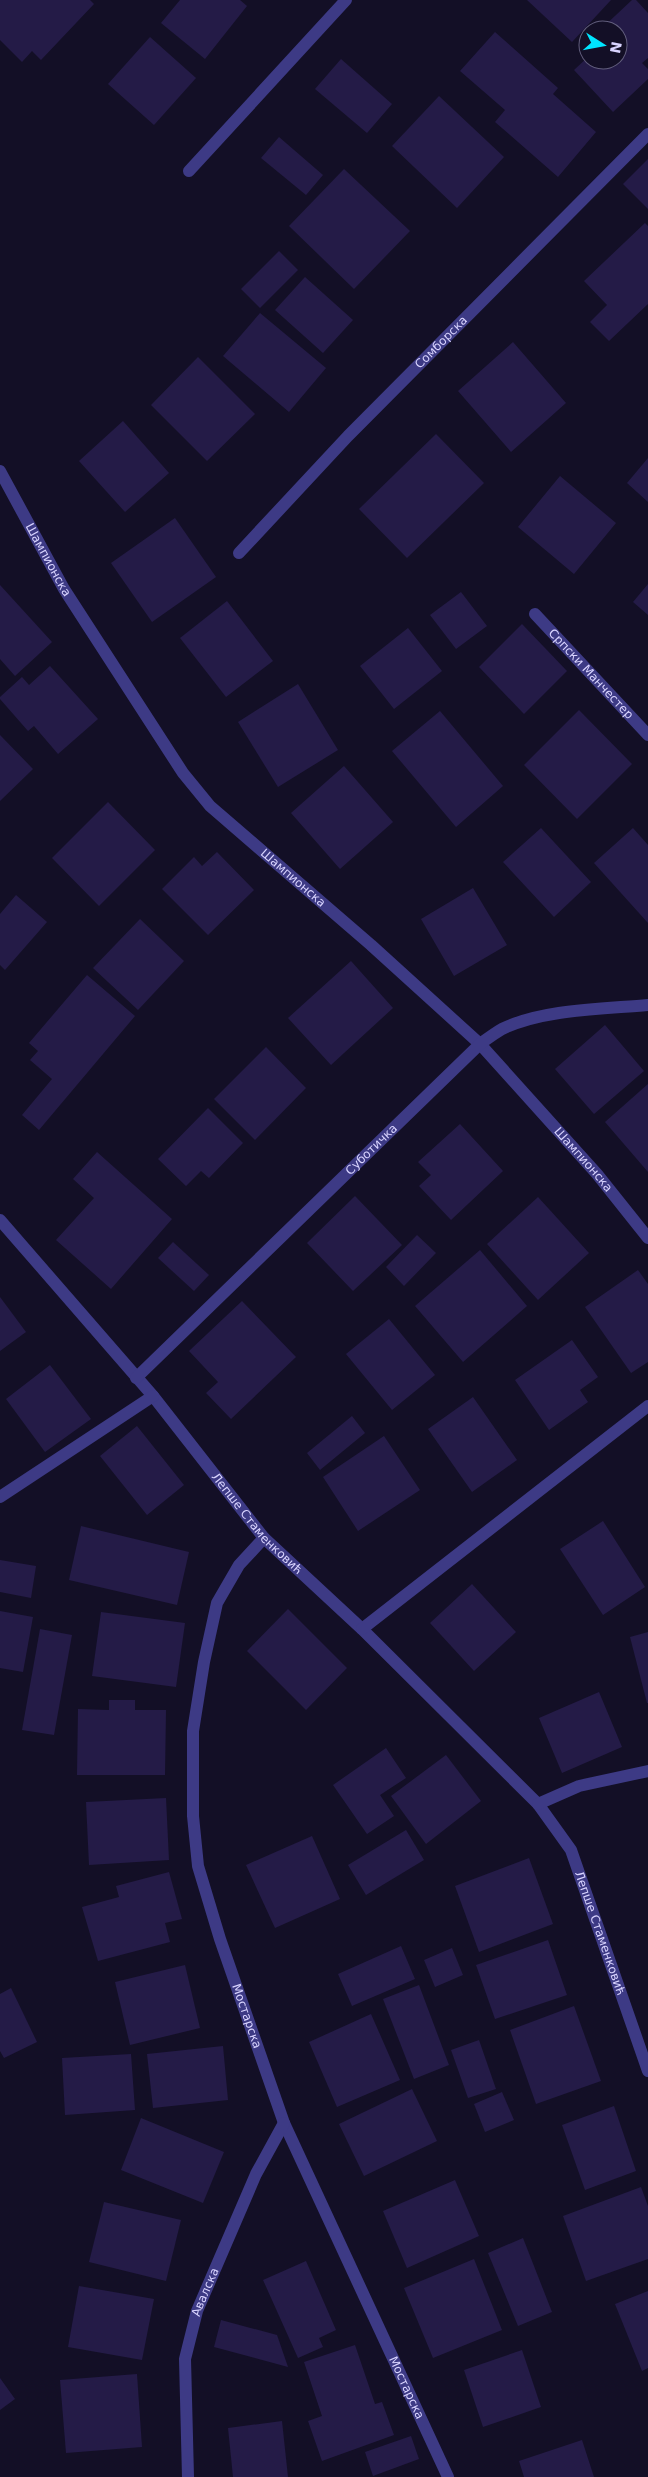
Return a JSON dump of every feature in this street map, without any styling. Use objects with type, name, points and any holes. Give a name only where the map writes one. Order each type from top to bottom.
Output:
[{"type":"street","points":[[189,171],[346,0]]},
{"type":"street","name":"Сомборска","points":[[239,553],[348,436],[648,134]]},
{"type":"street","name":"Шампионска","points":[[0,471],[64,589],[183,773],[210,806],[371,945],[480,1044],[597,1174],[648,1238]]},
{"type":"street","name":"Српски Манчестер","points":[[534,614],[648,736]]},
{"type":"street","name":"Суботичка","points":[[136,1378],[480,1044],[502,1029],[534,1019],[578,1012],[648,1005]]},
{"type":"street","name":"Лепше Стаменковић","points":[[0,1220],[153,1396],[264,1538],[362,1628],[538,1804],[571,1850],[648,2071]]},
{"type":"street","points":[[0,1497],[153,1396]]},
{"type":"street","points":[[362,1628],[648,1406]]},
{"type":"street","name":"Мостарска","points":[[264,1538],[239,1565],[218,1603],[204,1662],[193,1731],[193,1816],[198,1866],[220,1939],[284,2123],[448,2477]]},
{"type":"street","points":[[538,1804],[579,1786],[648,1771]]},
{"type":"street","name":"Авалска","points":[[188,2477],[186,2359],[197,2311],[256,2174],[284,2123]]},
{"type":"building","points":[[0,0],[90,0],[94,4],[41,60],[32,51],[22,62],[0,40]]},
{"type":"building","points":[[180,0],[240,0],[247,6],[205,59],[161,23]]},
{"type":"building","points":[[527,0],[611,0],[592,20],[578,20],[578,36],[572,42]]},
{"type":"building","points":[[632,0],[636,0],[648,13],[648,58],[642,63],[648,69],[648,79],[613,112],[574,70],[578,66],[578,70],[628,70],[628,20],[611,20]]},
{"type":"building","points":[[495,32],[558,88],[553,94],[596,132],[558,177],[495,122],[505,110],[460,71]]},
{"type":"building","points":[[150,37],[196,78],[154,125],[108,84]]},
{"type":"building","points":[[341,59],[392,104],[367,133],[315,89]]},
{"type":"building","points":[[439,96],[504,157],[457,208],[392,146]]},
{"type":"building","points":[[279,137],[323,175],[306,195],[261,158]]},
{"type":"building","points":[[648,159],[648,209],[623,184]]},
{"type":"building","points":[[344,169],[410,231],[354,289],[289,226]]},
{"type":"building","points":[[645,223],[648,226],[648,304],[609,341],[590,322],[607,305],[584,281]]},
{"type":"building","points":[[279,251],[298,270],[260,308],[241,289]]},
{"type":"building","points":[[305,277],[353,320],[323,353],[275,310]]},
{"type":"building","points":[[260,313],[326,368],[289,412],[223,356]]},
{"type":"building","points":[[513,342],[566,403],[511,452],[458,391]]},
{"type":"building","points":[[198,357],[255,414],[207,461],[151,405]]},
{"type":"building","points":[[123,421],[169,473],[125,512],[79,461]]},
{"type":"building","points":[[436,434],[484,483],[407,558],[359,509]]},
{"type":"building","points":[[648,458],[648,502],[627,483]]},
{"type":"building","points":[[560,476],[616,523],[574,574],[518,527]]},
{"type":"building","points":[[175,518],[216,577],[152,622],[111,563]]},
{"type":"building","points":[[648,584],[648,615],[633,602]]},
{"type":"building","points":[[0,585],[52,642],[15,676],[0,659]]},
{"type":"building","points":[[461,592],[487,626],[456,649],[430,615]]},
{"type":"building","points":[[227,601],[273,661],[226,697],[180,638]]},
{"type":"building","points":[[522,624],[567,671],[524,714],[479,667]]},
{"type":"building","points":[[408,628],[442,671],[394,709],[360,666]]},
{"type":"building","points":[[50,666],[98,719],[58,754],[34,726],[28,731],[0,699],[22,677],[29,685]]},
{"type":"building","points":[[298,684],[338,750],[278,787],[238,722]]},
{"type":"building","points":[[579,710],[632,764],[577,819],[524,765]]},
{"type":"building","points":[[440,711],[503,786],[456,827],[392,751]]},
{"type":"building","points":[[0,735],[33,769],[0,801]]},
{"type":"building","points":[[344,766],[393,822],[340,869],[291,813]]},
{"type":"building","points":[[108,802],[155,850],[99,906],[52,858]]},
{"type":"building","points":[[541,828],[591,882],[554,917],[503,862]]},
{"type":"building","points":[[633,828],[648,845],[648,923],[594,863]]},
{"type":"building","points":[[217,852],[254,890],[208,935],[162,889],[194,857],[202,866]]},
{"type":"building","points":[[473,888],[507,945],[454,976],[421,919]]},
{"type":"building","points":[[16,895],[47,922],[5,970],[0,965],[0,914]]},
{"type":"building","points":[[140,919],[184,961],[138,1010],[93,968]]},
{"type":"building","points":[[351,961],[393,1008],[331,1065],[288,1018]]},
{"type":"building","points":[[87,975],[135,1016],[39,1130],[22,1115],[52,1079],[30,1060],[38,1051],[29,1043]]},
{"type":"building","points":[[605,1025],[644,1071],[594,1114],[555,1069]]},
{"type":"building","points":[[266,1047],[306,1088],[255,1140],[214,1099]]},
{"type":"building","points":[[648,1084],[648,1172],[605,1122]]},
{"type":"building","points":[[208,1108],[243,1143],[209,1178],[201,1171],[186,1186],[158,1159]]},
{"type":"building","points":[[460,1124],[503,1171],[451,1220],[419,1186],[431,1175],[418,1162]]},
{"type":"building","points":[[97,1152],[172,1219],[111,1289],[56,1240],[94,1198],[73,1179]]},
{"type":"building","points":[[355,1196],[402,1245],[353,1291],[307,1243]]},
{"type":"building","points":[[538,1197],[589,1253],[538,1300],[487,1244]]},
{"type":"building","points":[[417,1235],[436,1253],[404,1286],[386,1267]]},
{"type":"building","points":[[173,1242],[209,1275],[194,1291],[158,1258]]},
{"type":"building","points":[[480,1250],[527,1306],[463,1362],[415,1306]]},
{"type":"building","points":[[638,1270],[648,1284],[648,1362],[631,1373],[585,1307]]},
{"type":"building","points":[[0,1297],[26,1332],[0,1351]]},
{"type":"building","points":[[242,1301],[296,1357],[231,1419],[206,1393],[218,1382],[189,1351]]},
{"type":"building","points":[[389,1319],[435,1375],[392,1410],[346,1354]]},
{"type":"building","points":[[572,1340],[598,1377],[580,1390],[588,1402],[549,1430],[515,1380]]},
{"type":"building","points":[[50,1365],[91,1419],[45,1452],[6,1399]]},
{"type":"building","points":[[473,1397],[517,1460],[472,1492],[428,1429]]},
{"type":"building","points":[[352,1416],[365,1433],[320,1470],[307,1453]]},
{"type":"building","points":[[137,1426],[184,1485],[147,1515],[100,1456]]},
{"type":"building","points":[[384,1436],[420,1490],[358,1531],[323,1477]]},
{"type":"building","points":[[603,1521],[645,1587],[603,1615],[560,1549]]},
{"type":"building","points":[[81,1526],[189,1552],[177,1605],[69,1580]]},
{"type":"building","points":[[0,1560],[36,1566],[31,1598],[0,1592]]},
{"type":"building","points":[[472,1584],[516,1632],[474,1671],[430,1623]]},
{"type":"building","points":[[288,1609],[347,1668],[306,1710],[247,1651]]},
{"type":"building","points":[[0,1611],[33,1617],[23,1672],[0,1668]]},
{"type":"building","points":[[101,1612],[185,1623],[176,1687],[92,1676]]},
{"type":"building","points":[[40,1629],[72,1635],[54,1735],[22,1730]]},
{"type":"building","points":[[648,1632],[648,1703],[647,1703],[630,1637]]},
{"type":"building","points":[[599,1692],[622,1747],[562,1773],[539,1718]]},
{"type":"building","points":[[109,1700],[135,1700],[135,1710],[166,1710],[165,1775],[77,1775],[78,1709],[109,1710]]},
{"type":"building","points":[[386,1748],[406,1778],[380,1795],[394,1816],[367,1834],[333,1785]]},
{"type":"building","points":[[446,1755],[481,1801],[426,1844],[391,1796]]},
{"type":"building","points":[[166,1798],[169,1860],[89,1865],[86,1802]]},
{"type":"building","points":[[406,1830],[424,1860],[366,1895],[348,1865]]},
{"type":"building","points":[[312,1836],[340,1899],[275,1928],[246,1865]]},
{"type":"building","points":[[529,1858],[553,1924],[479,1952],[455,1886]]},
{"type":"building","points":[[169,1872],[182,1919],[165,1923],[170,1942],[98,1961],[82,1907],[119,1897],[116,1886]]},
{"type":"building","points":[[548,1940],[567,1995],[495,2019],[476,1965]]},
{"type":"building","points":[[401,1946],[415,1979],[352,2006],[338,1974]]},
{"type":"building","points":[[452,1948],[463,1975],[435,1987],[424,1960]]},
{"type":"building","points":[[185,1965],[200,2028],[130,2045],[115,1982]]},
{"type":"building","points":[[419,1985],[449,2065],[414,2079],[383,1999]]},
{"type":"building","points":[[11,1988],[37,2042],[4,2058],[0,2051],[0,1994]]},
{"type":"building","points":[[574,2006],[601,2081],[536,2104],[510,2030]]},
{"type":"building","points":[[371,2014],[400,2080],[337,2107],[309,2042]]},
{"type":"building","points":[[479,2040],[496,2089],[468,2098],[451,2050]]},
{"type":"building","points":[[223,2046],[228,2100],[153,2108],[147,2054]]},
{"type":"building","points":[[131,2054],[135,2110],[65,2115],[62,2058]]},
{"type":"building","points":[[412,2089],[437,2141],[364,2176],[339,2124]]},
{"type":"building","points":[[502,2092],[514,2120],[485,2132],[474,2104]]},
{"type":"building","points":[[614,2106],[636,2171],[585,2190],[562,2125]]},
{"type":"building","points":[[141,2118],[224,2152],[203,2203],[121,2170]]},
{"type":"building","points":[[455,2180],[479,2236],[407,2268],[383,2211]]},
{"type":"building","points":[[641,2187],[648,2206],[648,2259],[586,2281],[563,2216]]},
{"type":"building","points":[[104,2202],[181,2220],[166,2281],[89,2262]]},
{"type":"building","points":[[523,2238],[552,2312],[518,2326],[488,2253]]},
{"type":"building","points":[[474,2259],[502,2330],[433,2358],[404,2288]]},
{"type":"building","points":[[306,2261],[336,2330],[319,2338],[323,2347],[298,2358],[263,2280]]},
{"type":"building","points":[[79,2286],[154,2299],[142,2360],[68,2347]]},
{"type":"building","points":[[648,2291],[648,2368],[642,2371],[615,2304]]},
{"type":"building","points":[[221,2320],[277,2335],[288,2367],[214,2347]]},
{"type":"building","points":[[355,2345],[375,2404],[382,2402],[394,2435],[322,2461],[308,2421],[322,2416],[304,2362]]},
{"type":"building","points":[[522,2350],[541,2407],[483,2427],[464,2370]]},
{"type":"building","points":[[137,2374],[142,2447],[66,2453],[60,2380]]},
{"type":"building","points":[[0,2378],[15,2399],[0,2410]]},
{"type":"building","points":[[282,2421],[288,2477],[233,2477],[228,2428]]},
{"type":"building","points":[[411,2436],[419,2459],[373,2476],[365,2452]]},
{"type":"building","points":[[582,2440],[594,2477],[524,2477],[519,2461]]}]
